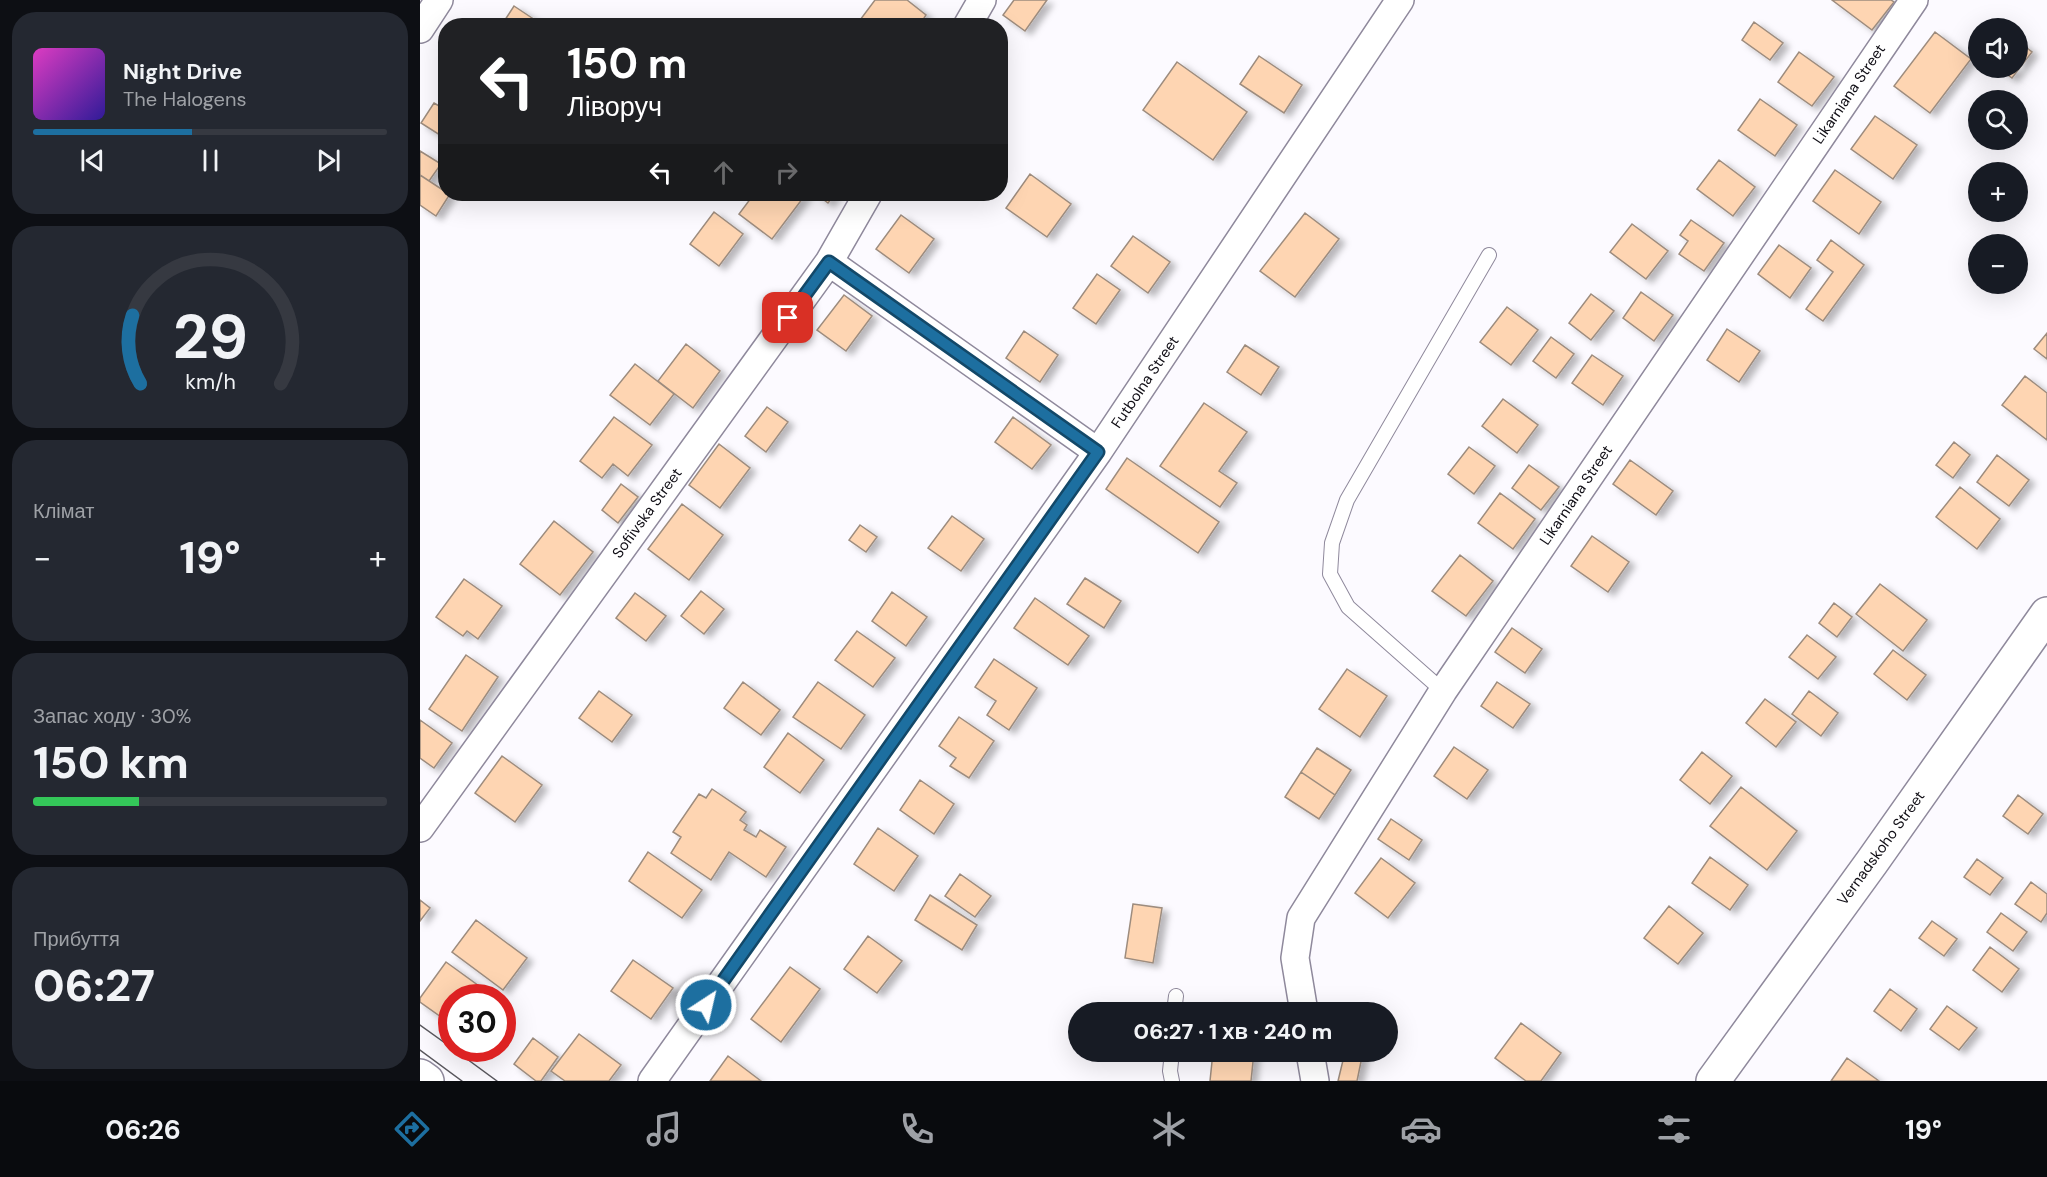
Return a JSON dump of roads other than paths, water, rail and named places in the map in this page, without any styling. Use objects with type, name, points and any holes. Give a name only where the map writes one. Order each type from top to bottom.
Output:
[{"type":"street","points":[[420,29],[439,0]]},
{"type":"street","points":[[972,18],[982,0]]},
{"type":"street","name":"Futbolna Street","points":[[652,1081],[1098,452],[1400,0]]},
{"type":"street","name":"Likarniana Street","points":[[1302,1002],[1295,958],[1301,918],[1443,691],[1914,0]]},
{"type":"street","name":"Sofiivska Street","points":[[420,828],[829,262],[864,201]]},
{"type":"street","points":[[829,262],[1098,452]]},
{"type":"street","name":"Vernadskoho Street","points":[[1713,1081],[1872,862],[2047,614]]},
{"type":"street","points":[[1312,1062],[1315,1081]]},
{"type":"street","points":[[420,1076],[427,1081]]},
{"type":"lane","points":[[1443,691],[1348,607],[1330,574],[1332,543],[1347,500],[1489,255]]},
{"type":"lane","points":[[1175,1002],[1176,996]]},
{"type":"lane","points":[[1171,1062],[1172,1081]]},
{"type":"tram line","points":[[420,1025],[438,1038]]},
{"type":"tram line","points":[[420,1050],[462,1081]]},
{"type":"tram line","points":[[471,1062],[497,1081]]}]
